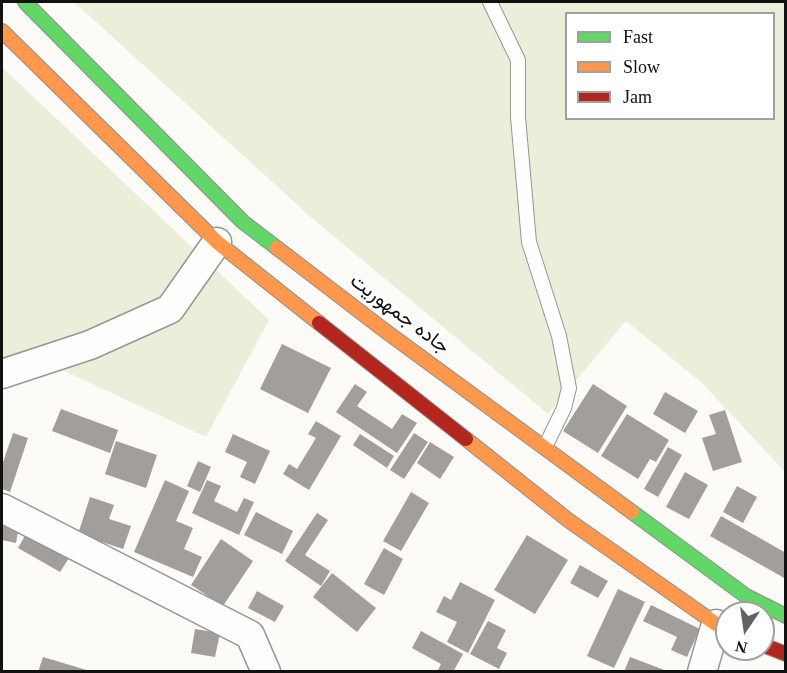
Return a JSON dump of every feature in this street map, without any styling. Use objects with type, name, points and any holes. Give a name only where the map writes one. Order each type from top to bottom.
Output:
[{"type":"main road","name":"جاده جمهوریت","points":[[25,2],[243,222],[384,330],[746,596],[786,616]]},
{"type":"main road","points":[[2,31],[217,242],[568,520],[715,622]]},
{"type":"street","points":[[2,374],[90,345],[170,309],[217,242]]},
{"type":"street","points":[[2,508],[250,635],[266,672]]},
{"type":"street","points":[[702,672],[715,641]]},
{"type":"lane","points":[[490,2],[518,60],[518,117],[529,242],[559,336],[568,388],[564,408],[545,448]]},
{"type":"green space","points":[[74,2],[785,2],[785,472],[702,383],[626,321],[548,414],[313,219]]},
{"type":"green space","points":[[2,67],[269,320],[206,437],[58,368],[2,380]]},
{"type":"building","points":[[282,344],[331,368],[308,413],[260,389]]},
{"type":"building","points":[[355,384],[367,392],[357,406],[392,429],[402,414],[417,423],[397,453],[336,412]]},
{"type":"building","points":[[593,384],[627,406],[598,453],[563,431]]},
{"type":"building","points":[[665,392],[698,411],[685,433],[653,414]]},
{"type":"building","points":[[61,409],[118,430],[110,453],[52,431]]},
{"type":"building","points":[[725,410],[742,462],[713,471],[702,438],[716,434],[709,415]]},
{"type":"building","points":[[627,414],[669,440],[656,462],[650,459],[638,479],[601,456]]},
{"type":"building","points":[[316,421],[341,436],[309,490],[283,474],[289,464],[297,469],[316,438],[308,434]]},
{"type":"building","points":[[13,433],[28,438],[10,492],[2,489],[2,465]]},
{"type":"building","points":[[414,433],[428,442],[404,479],[390,470]]},
{"type":"building","points":[[233,434],[270,451],[255,484],[240,477],[247,462],[225,452]]},
{"type":"building","points":[[360,434],[394,456],[387,468],[353,445]]},
{"type":"building","points":[[116,441],[157,455],[146,488],[105,474]]},
{"type":"building","points":[[430,442],[454,457],[440,479],[417,463]]},
{"type":"building","points":[[668,447],[682,455],[658,497],[644,489]]},
{"type":"building","points":[[198,461],[211,467],[200,492],[187,486]]},
{"type":"building","points":[[685,472],[708,485],[689,519],[666,507]]},
{"type":"building","points":[[165,480],[189,491],[176,521],[193,528],[184,549],[202,557],[193,577],[134,552]]},
{"type":"building","points":[[207,480],[221,486],[214,501],[237,512],[244,498],[254,502],[239,535],[192,513]]},
{"type":"building","points":[[737,486],[757,497],[743,523],[723,512]]},
{"type":"building","points":[[411,492],[429,503],[401,551],[383,541]]},
{"type":"building","points":[[90,497],[114,505],[109,519],[131,526],[123,549],[78,534]]},
{"type":"building","points":[[256,512],[293,531],[282,554],[244,535]]},
{"type":"building","points":[[317,513],[328,520],[305,555],[330,571],[321,586],[285,561]]},
{"type":"building","points":[[721,516],[786,553],[786,579],[710,536]]},
{"type":"building","points":[[2,523],[19,526],[16,543],[2,540]]},
{"type":"building","points":[[26,534],[69,558],[60,572],[18,548]]},
{"type":"building","points":[[527,535],[568,560],[535,614],[494,590]]},
{"type":"building","points":[[221,539],[253,561],[223,606],[191,585]]},
{"type":"building","points":[[384,548],[403,559],[384,595],[364,584]]},
{"type":"building","points":[[580,565],[608,581],[598,598],[570,583]]},
{"type":"building","points":[[332,573],[376,608],[357,632],[313,597]]},
{"type":"building","points":[[460,582],[495,600],[468,653],[447,642],[457,622],[436,612],[444,596],[451,600]]},
{"type":"building","points":[[618,589],[645,602],[614,668],[587,656]]},
{"type":"building","points":[[257,591],[284,606],[275,622],[248,608]]},
{"type":"building","points":[[651,605],[700,629],[687,657],[671,650],[677,637],[643,621]]},
{"type":"building","points":[[488,621],[506,630],[497,648],[507,653],[499,669],[470,654]]},
{"type":"building","points":[[195,629],[220,633],[215,657],[191,653]]},
{"type":"building","points":[[421,631],[463,654],[453,672],[437,672],[441,664],[412,648]]},
{"type":"building","points":[[43,657],[90,671],[90,672],[38,672]]},
{"type":"building","points":[[630,657],[667,671],[667,672],[624,672]]},
{"type":"traffic: fast","points":[[25,2],[243,222],[277,248]]},
{"type":"traffic: fast","points":[[632,512],[746,596],[786,616]]},
{"type":"traffic: slow","points":[[2,31],[217,242],[319,323]]},
{"type":"traffic: slow","points":[[277,248],[384,330],[632,512]]},
{"type":"traffic: slow","points":[[466,439],[568,520],[715,623]]},
{"type":"traffic: jam","points":[[319,323],[466,439]]},
{"type":"traffic: jam","points":[[775,650],[786,654]]}]
